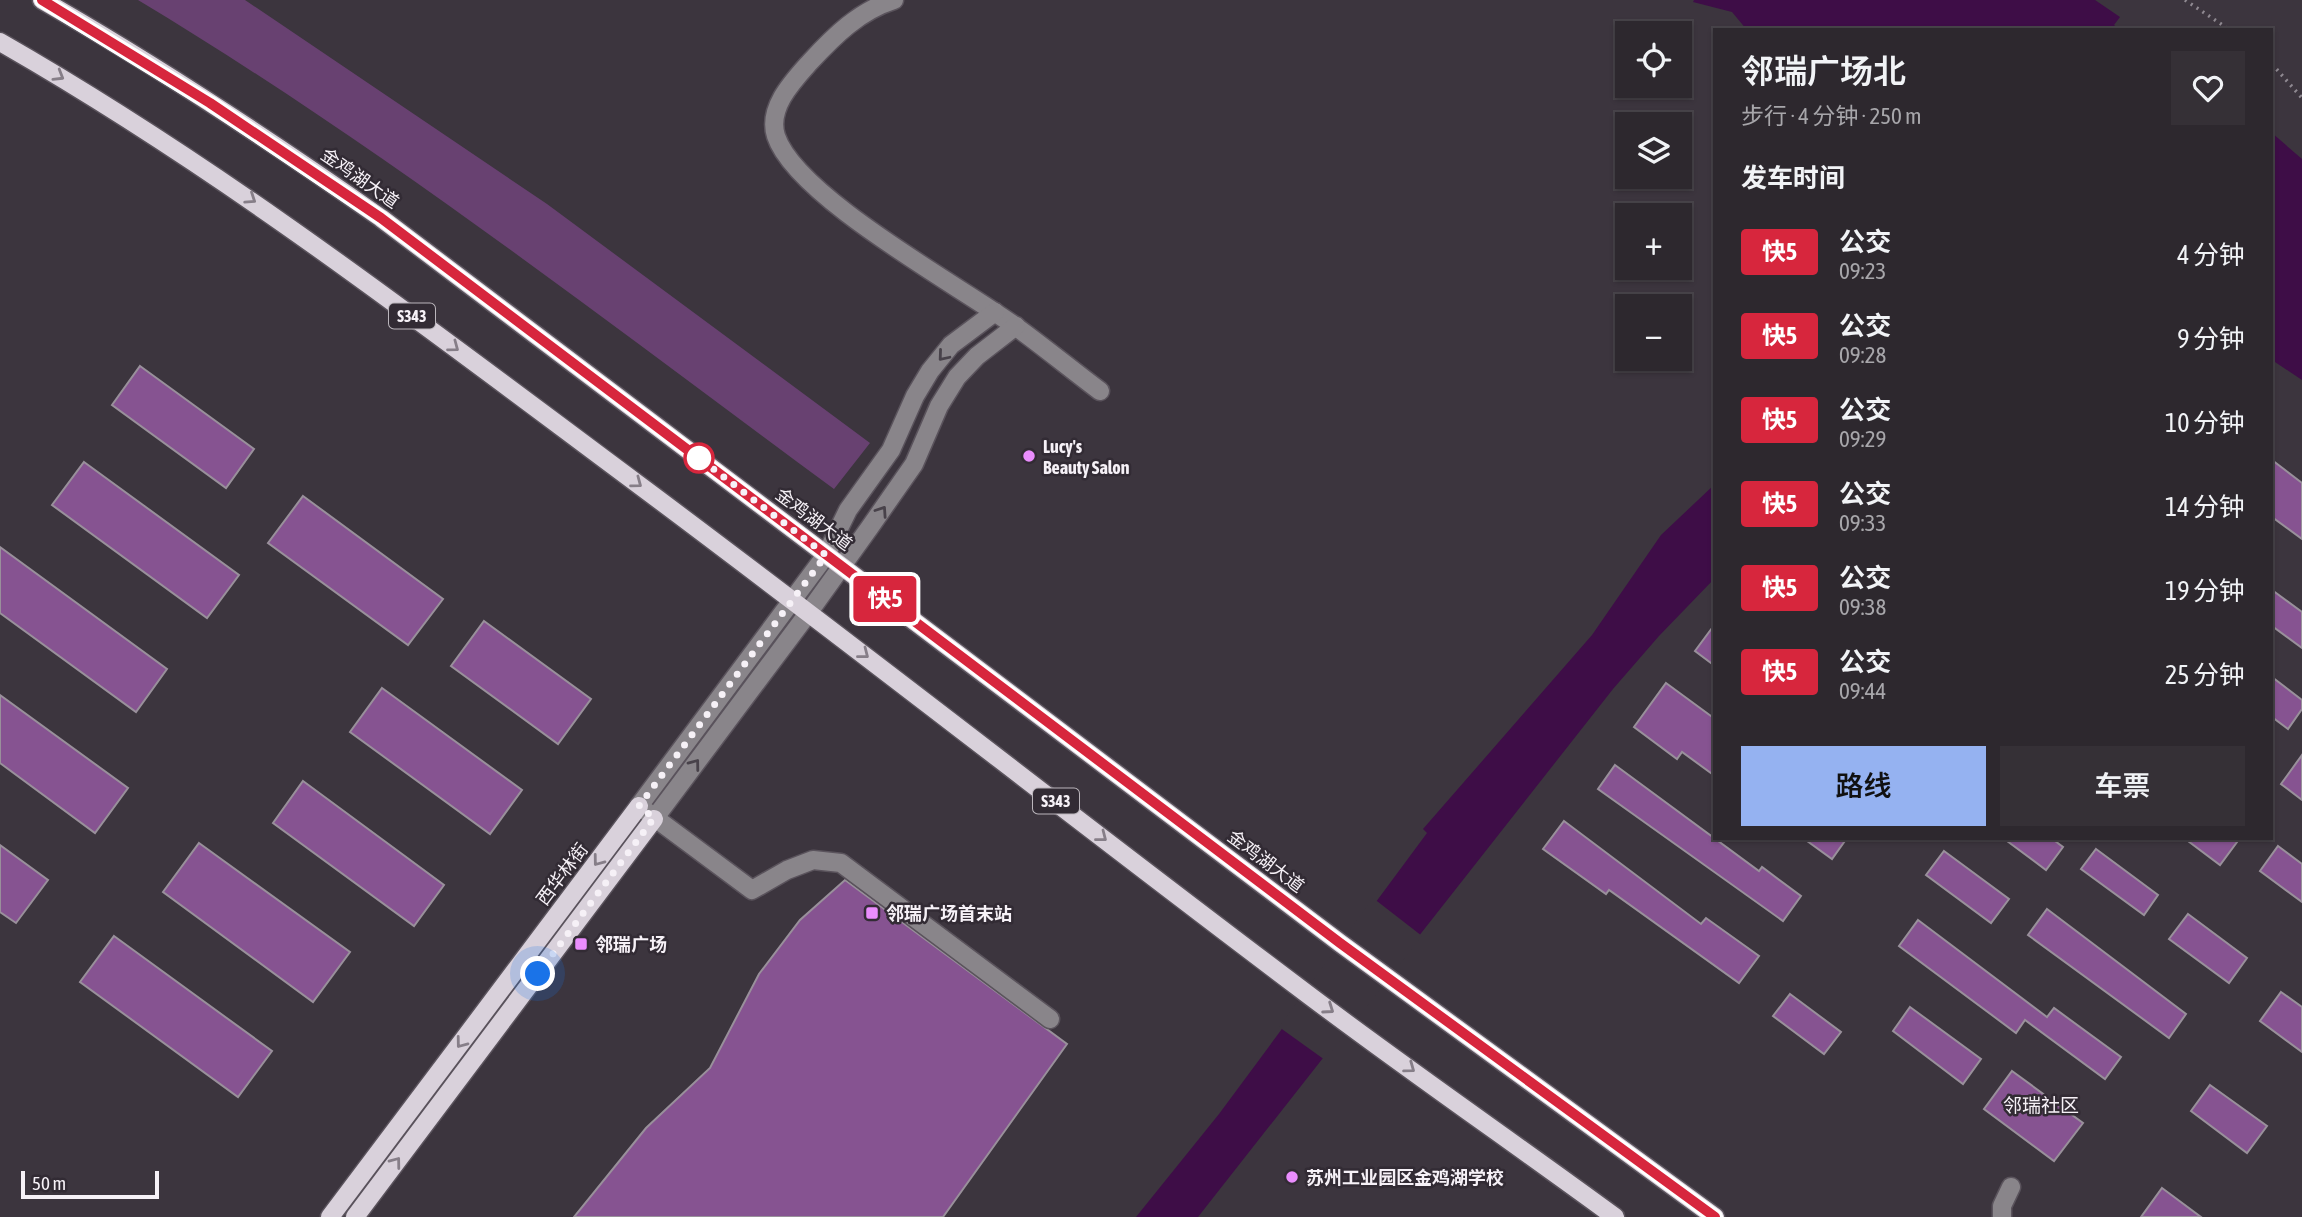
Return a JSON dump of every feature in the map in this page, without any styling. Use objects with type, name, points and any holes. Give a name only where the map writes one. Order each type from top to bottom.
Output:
[{"type":"main road","name":"金鸡湖大道","points":[[42,0],[219,108],[381,218],[1340,943],[1715,1217]]},
{"type":"main road","name":"S343","points":[[0,42],[120,113],[270,212],[809,612],[1302,991],[1615,1217]]},
{"type":"main road","name":"西华林街","points":[[330,1217],[639,806]]},
{"type":"main road","points":[[355,1217],[654,818]]},
{"type":"street","points":[[894,0],[858,17],[832,38],[804,69],[780,101],[774,118],[776,136],[788,157],[806,177],[849,215],[1016,326],[1100,391]]},
{"type":"street","name":"西华林街","points":[[639,806],[826,555],[848,510],[891,450],[915,396],[930,371],[951,345],[995,312]]},
{"type":"street","points":[[654,818],[843,567],[914,464],[939,406],[957,377],[977,356],[1016,326]]},
{"type":"street","points":[[639,806],[752,890],[787,870],[813,860],[841,863],[1051,1019]]},
{"type":"street","points":[[2002,1217],[2002,1206],[2011,1187]]},
{"type":"path","points":[[2185,0],[2227,28]]},
{"type":"path","points":[[2273,65],[2302,98]]},
{"type":"shaded area","points":[[138,0],[245,0],[547,204],[870,443],[834,489],[492,236],[317,114]]},
{"type":"shaded area","points":[[2095,0],[2120,17],[2114,25],[2118,28],[1745,28],[1732,12],[1693,2]]},
{"type":"shaded area","points":[[2273,134],[2302,159],[2302,380],[2273,361]]},
{"type":"shaded area","points":[[1713,486],[1713,580],[1613,689],[1198,1217],[1136,1217],[1219,1114],[1427,833],[1423,829],[1592,635],[1661,535]]},
{"type":"pier","points":[[1373,898],[1422,936],[1325,1060],[1279,1027]]},
{"type":"building","points":[[140,366],[254,449],[226,488],[112,405]]},
{"type":"building","points":[[2273,461],[2302,483],[2302,539],[2273,518]]},
{"type":"building","points":[[84,462],[239,575],[207,618],[52,505]]},
{"type":"building","points":[[303,496],[443,599],[408,645],[268,543]]},
{"type":"building","points":[[0,547],[167,669],[136,712],[0,613]]},
{"type":"building","points":[[2273,591],[2302,612],[2302,648],[2273,627]]},
{"type":"building","points":[[484,621],[591,699],[558,744],[451,666]]},
{"type":"building","points":[[1713,627],[1713,664],[1695,651]]},
{"type":"building","points":[[2273,678],[2302,700],[2302,709],[2288,729],[2273,718]]},
{"type":"building","points":[[1666,683],[1713,718],[1713,775],[1682,752],[1677,759],[1634,727]]},
{"type":"building","points":[[382,688],[522,790],[490,834],[350,732]]},
{"type":"building","points":[[0,695],[128,788],[95,833],[0,763]]},
{"type":"building","points":[[2302,755],[2302,800],[2281,784]]},
{"type":"building","points":[[1615,765],[1713,837],[1713,840],[1717,840],[1759,871],[1762,867],[1801,896],[1783,921],[1598,789]]},
{"type":"building","points":[[303,781],[444,885],[414,926],[273,823]]},
{"type":"building","points":[[1564,821],[1701,924],[1706,918],[1759,956],[1739,983],[1609,890],[1606,894],[1543,849]]},
{"type":"building","points":[[1806,840],[1846,840],[1832,859]]},
{"type":"building","points":[[2006,840],[2054,840],[2063,847],[2046,870]]},
{"type":"building","points":[[2187,840],[2239,840],[2220,865]]},
{"type":"building","points":[[199,843],[350,952],[313,1002],[163,892]]},
{"type":"building","points":[[0,845],[48,880],[16,923],[0,912]]},
{"type":"building","points":[[2278,846],[2302,864],[2302,902],[2260,871]]},
{"type":"building","points":[[2096,849],[2158,895],[2144,915],[2081,869]]},
{"type":"building","points":[[1944,851],[2009,899],[1991,923],[1926,875]]},
{"type":"building","points":[[845,880],[1067,1044],[943,1217],[574,1217],[646,1128],[710,1068],[759,974],[800,920]]},
{"type":"building","points":[[2047,909],[2186,1014],[2169,1038],[2028,935]]},
{"type":"building","points":[[2188,914],[2247,958],[2229,983],[2169,939]]},
{"type":"building","points":[[1918,920],[2047,1017],[2054,1008],[2121,1057],[2105,1079],[2025,1020],[2016,1033],[1899,946]]},
{"type":"building","points":[[114,936],[272,1051],[238,1097],[80,982]]},
{"type":"building","points":[[2281,992],[2302,1007],[2302,1052],[2260,1021]]},
{"type":"building","points":[[1790,994],[1841,1032],[1824,1054],[1773,1016]]},
{"type":"building","points":[[1910,1007],[1981,1059],[1963,1084],[1893,1031]]},
{"type":"building","points":[[2012,1071],[2083,1123],[2054,1161],[1984,1109]]},
{"type":"building","points":[[2210,1085],[2267,1126],[2247,1153],[2191,1111]]},
{"type":"building","points":[[2162,1188],[2201,1217],[2141,1217]]},
{"type":"bus line","name":"快5","points":[[42,0],[210,103],[381,218],[1340,943],[1715,1217]]},
{"type":"place","name":"Lucy's Beauty Salon","points":[[1029,456]]},
{"type":"place","name":"邻瑞广场首末站","points":[[872,913]]},
{"type":"place","name":"邻瑞广场","points":[[581,944]]},
{"type":"place","name":"苏州工业园区金鸡湖学校","points":[[1292,1177]]},
{"type":"district","name":"邻瑞社区","points":[[2041,1105]]},
{"type":"route","points":[[538,974],[654,818],[639,806],[826,555],[699,458]]}]
